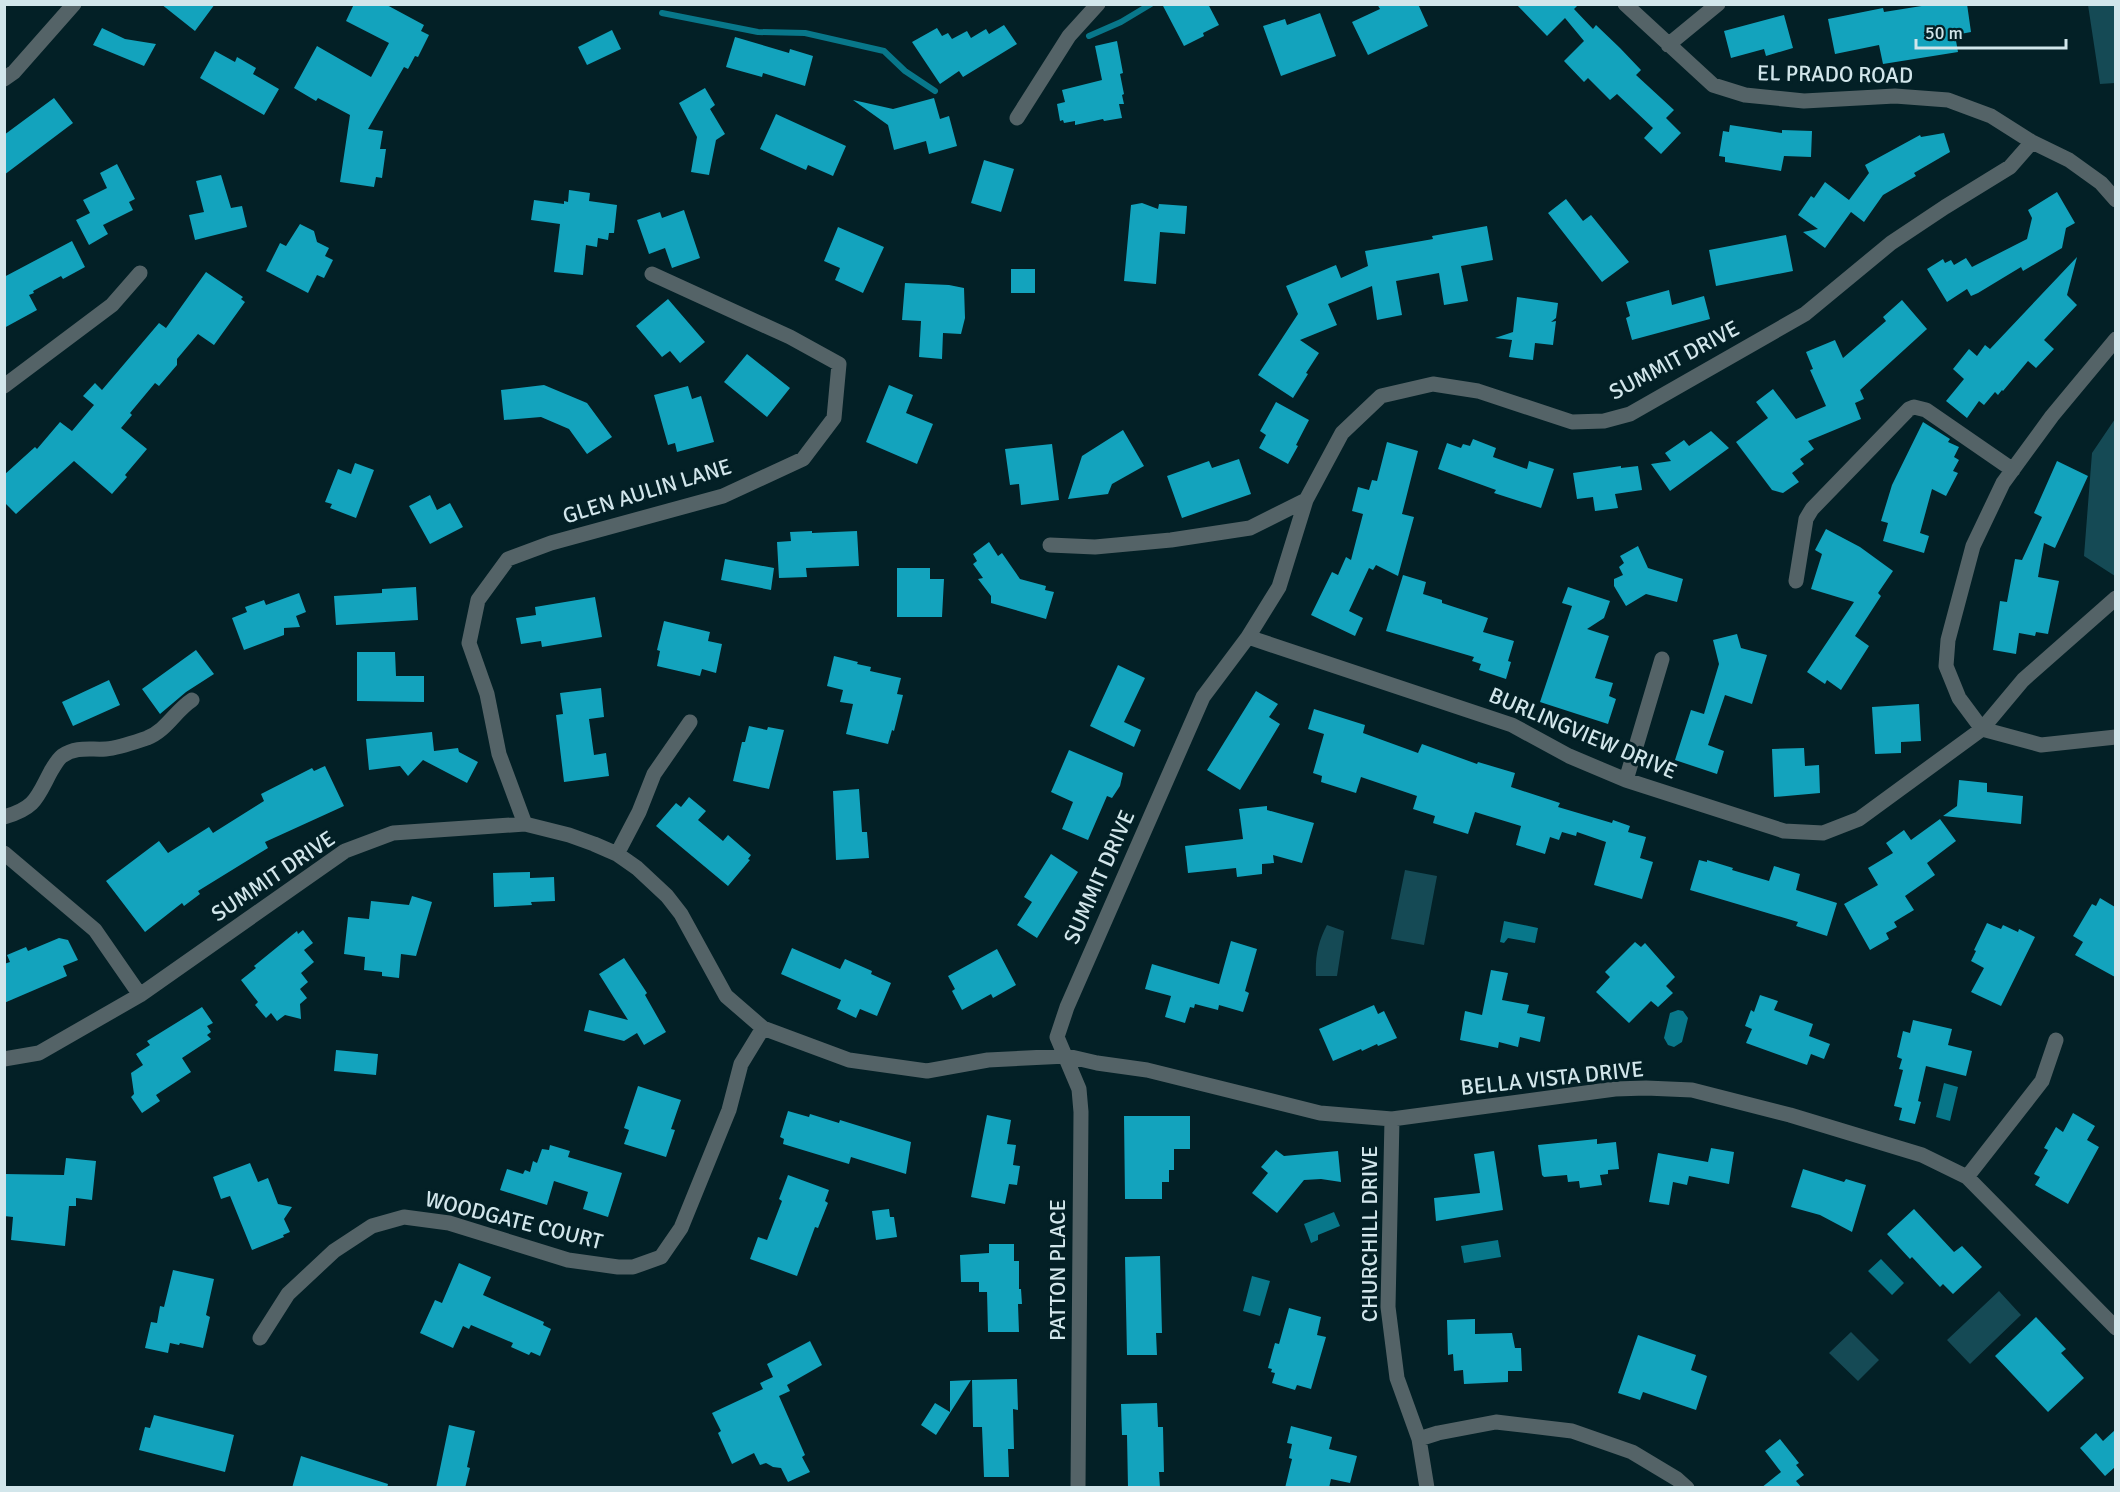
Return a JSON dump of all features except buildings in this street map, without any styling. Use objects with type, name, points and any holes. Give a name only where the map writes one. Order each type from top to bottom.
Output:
[{"type":"street","points":[[4,79],[14,72],[74,4]]},
{"type":"street","points":[[1017,118],[1069,36],[1098,4]]},
{"type":"street","name":"EL PRADO ROAD","points":[[1625,4],[1713,85],[1745,95],[1804,101],[1895,96],[1948,100],[1990,116],[2032,142]]},
{"type":"street","points":[[1668,45],[1718,4]]},
{"type":"street","points":[[2032,142],[2069,160],[2101,183],[2115,200]]},
{"type":"street","name":"SUMMIT DRIVE","points":[[4,1059],[39,1053],[140,995],[345,851],[393,833],[525,824],[569,835],[617,854],[637,868],[667,896],[681,914],[726,996],[763,1028],[849,1060],[927,1071],[988,1060],[1067,1056],[1057,1037],[1067,1007],[1203,697],[1248,637],[1279,586],[1306,500],[1342,433],[1381,396],[1433,384],[1478,391],[1572,422],[1604,421],[1630,414],[1805,314],[1891,243],[2010,167],[2032,142]]},
{"type":"street","points":[[4,386],[112,305],[140,273]]},
{"type":"street","name":"GLEN AULIN LANE","points":[[525,824],[499,754],[487,694],[469,643],[478,600],[508,559],[550,543],[723,496],[804,459],[834,418],[839,363],[779,332],[652,274]]},
{"type":"street","points":[[2115,339],[2052,416],[2003,483],[1973,546],[1948,640],[1946,666],[1959,698],[1982,729],[2041,746],[2115,737]]},
{"type":"street","points":[[1796,581],[1806,519],[1812,509],[1909,409],[1914,407],[1926,410],[2013,470]]},
{"type":"street","points":[[1050,544],[1095,547],[1171,540],[1250,528],[1306,500]]},
{"type":"street","name":"BURLINGVIEW DRIVE","points":[[1248,637],[1512,725],[1569,756],[1626,780],[1784,831],[1823,833],[1859,819],[1982,729],[2023,680],[2115,598]]},
{"type":"street","points":[[1626,780],[1662,659]]},
{"type":"street","points":[[4,817],[18,814],[38,797],[58,758],[70,751],[108,748],[148,737],[169,724],[184,705],[192,700]]},
{"type":"street","points":[[617,854],[639,812],[654,774],[690,722]]},
{"type":"street","points":[[4,853],[95,930],[140,995]]},
{"type":"street","name":"WOODGATE COURT","points":[[260,1338],[288,1294],[334,1251],[372,1226],[404,1217],[448,1223],[568,1260],[633,1267],[661,1257],[681,1228],[729,1110],[741,1064],[763,1028]]},
{"type":"street","points":[[1967,1177],[2042,1081],[2056,1040]]},
{"type":"street","name":"BELLA VISTA DRIVE","points":[[1067,1056],[1147,1070],[1320,1113],[1392,1119],[1615,1089],[1646,1088],[1692,1090],[1790,1115],[1922,1155],[1967,1177],[2115,1329]]},
{"type":"street","name":"PATTON PLACE","points":[[1067,1056],[1079,1089],[1081,1113],[1078,1488]]},
{"type":"street","name":"CHURCHILL DRIVE","points":[[1392,1119],[1388,1307],[1397,1378],[1419,1439],[1427,1488]]},
{"type":"street","points":[[1419,1439],[1496,1422],[1572,1431],[1632,1452],[1677,1479],[1687,1488]]},
{"type":"shaded area","points":[[2088,5],[2115,5],[2115,83],[2100,84]]},
{"type":"shaded area","points":[[2115,419],[2115,576],[2084,556],[2092,453]]},
{"type":"shaded area","points":[[1405,870],[1437,876],[1424,945],[1391,939]]},
{"type":"shaded area","points":[[1504,921],[1538,928],[1535,943],[1508,938],[1504,943],[1500,942]]},
{"type":"shaded area","points":[[1327,925],[1344,931],[1337,976],[1316,976],[1318,950]]},
{"type":"shaded area","points":[[1683,1011],[1688,1018],[1682,1042],[1674,1047],[1668,1045],[1664,1038],[1670,1013]]},
{"type":"shaded area","points":[[1944,1083],[1958,1087],[1950,1121],[1936,1117]]},
{"type":"shaded area","points":[[1334,1212],[1340,1226],[1318,1235],[1318,1240],[1311,1243],[1304,1224]]},
{"type":"shaded area","points":[[1498,1240],[1501,1257],[1464,1263],[1461,1246]]},
{"type":"shaded area","points":[[1881,1259],[1904,1283],[1892,1295],[1868,1271]]},
{"type":"shaded area","points":[[1252,1276],[1270,1281],[1260,1316],[1243,1311]]},
{"type":"shaded area","points":[[1999,1291],[2021,1315],[1970,1364],[1947,1340]]},
{"type":"shaded area","points":[[1851,1332],[1879,1360],[1858,1381],[1829,1353]]},
{"type":"waterway","points":[[1089,36],[1121,22],[1151,4]]},
{"type":"waterway","points":[[662,13],[758,32],[805,33],[884,51],[905,71],[935,91]]}]
